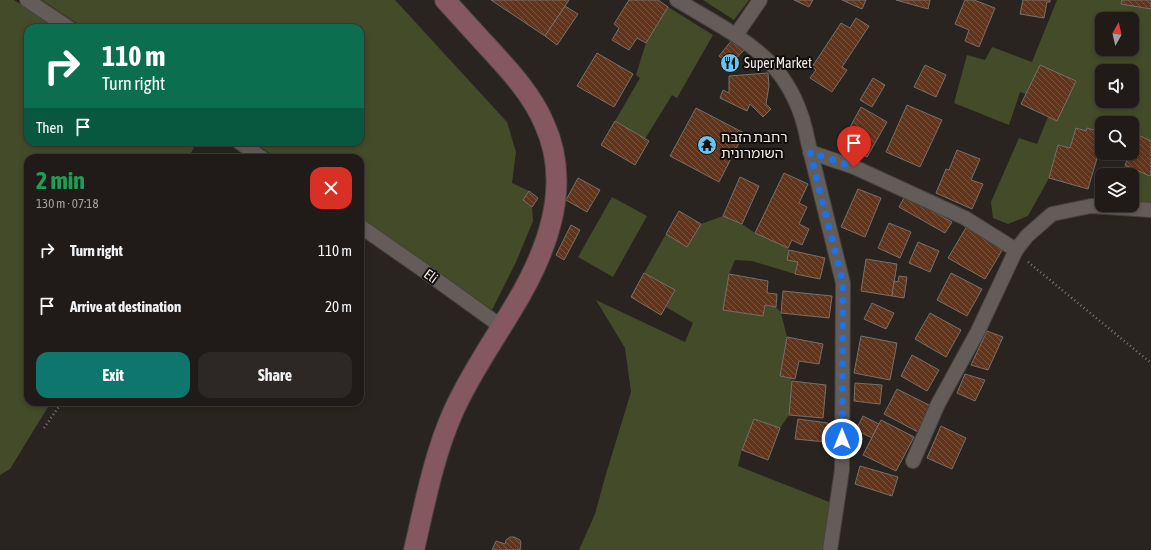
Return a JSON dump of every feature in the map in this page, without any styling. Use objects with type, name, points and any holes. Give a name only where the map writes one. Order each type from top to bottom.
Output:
[{"type":"street","points":[[27,0],[63,24]]},
{"type":"street","points":[[414,550],[435,463],[448,424],[472,374],[519,299],[532,272],[551,226],[555,209],[557,188],[556,159],[553,149],[544,123],[530,98],[504,64],[445,0]]},
{"type":"street","points":[[677,0],[760,52],[772,64],[792,92],[805,125],[810,152],[843,283],[842,470],[830,550]]},
{"type":"street","points":[[736,36],[760,0]]},
{"type":"street","points":[[245,146],[256,154]]},
{"type":"street","points":[[810,152],[854,167],[964,218],[1016,250]]},
{"type":"street","points":[[913,461],[938,404],[978,331],[1016,250],[1026,236],[1052,214],[1091,206],[1151,210]]},
{"type":"street","name":"Eli","points":[[364,229],[502,327]]},
{"type":"path","points":[[1016,250],[1026,260],[1151,363]]},
{"type":"path","points":[[44,428],[59,406]]},
{"type":"green space","points":[[0,0],[14,0],[51,24],[24,24],[24,146],[195,146],[190,154],[24,154],[24,406],[49,406],[10,469],[0,475]]},
{"type":"green space","points":[[42,0],[395,0],[507,122],[516,152],[512,183],[529,191],[523,200],[532,207],[533,221],[516,262],[492,310],[364,220],[364,154],[270,154],[260,146],[364,146],[364,24],[78,24]]},
{"type":"green space","points":[[703,0],[749,0],[734,20]]},
{"type":"green space","points":[[1057,0],[1122,0],[1121,3],[1151,9],[1151,141],[1139,137],[1139,116],[1095,116],[1095,130],[1088,128],[1086,131],[1076,128],[1070,148],[1058,145],[1049,178],[1028,216],[1008,224],[993,218],[991,202],[1019,138],[1037,144],[1048,117],[1076,81],[1040,65],[1026,94],[1020,92],[1009,125],[954,103],[967,55],[985,60],[992,47],[1032,62]]},
{"type":"green space","points":[[668,7],[713,35],[677,98],[672,95],[645,139],[615,121],[640,78],[636,75],[646,43]]},
{"type":"green space","points":[[1125,165],[1132,168],[1124,168]]},
{"type":"green space","points":[[1139,171],[1150,175],[1151,173],[1151,203],[1139,202]]},
{"type":"green space","points":[[612,197],[647,216],[613,277],[578,257]]},
{"type":"green space","points":[[723,216],[742,224],[755,233],[788,248],[787,260],[798,262],[795,274],[752,261],[735,260],[729,274],[723,310],[763,316],[765,305],[776,307],[781,313],[787,337],[780,376],[790,378],[792,381],[789,415],[780,428],[754,419],[742,450],[738,466],[832,503],[823,550],[579,550],[595,514],[631,392],[625,348],[596,300],[685,342],[693,323],[666,307],[675,290],[644,273],[666,234],[687,247],[701,224]]},
{"type":"building","points":[[491,0],[569,0],[545,36]]},
{"type":"building","points":[[629,0],[658,0],[668,7],[646,43],[637,38],[629,50],[612,40],[619,28],[614,24]]},
{"type":"building","points":[[794,0],[813,0],[809,7]]},
{"type":"building","points":[[842,0],[866,0],[862,9]]},
{"type":"building","points":[[896,0],[930,0],[928,9]]},
{"type":"building","points":[[965,0],[974,0],[995,8],[979,47],[965,41],[969,30],[955,24]]},
{"type":"building","points":[[1023,0],[1050,0],[1050,2],[1047,2],[1044,18],[1020,14]]},
{"type":"building","points":[[1122,0],[1151,0],[1151,9],[1121,4]]},
{"type":"building","points":[[565,6],[578,14],[557,45],[545,36]]},
{"type":"building","points":[[856,18],[869,26],[842,67],[847,70],[832,92],[810,78],[816,70],[812,67],[841,23],[850,28]]},
{"type":"building","points":[[732,40],[744,50],[730,65],[719,56]]},
{"type":"building","points":[[597,53],[633,74],[614,107],[577,86]]},
{"type":"building","points":[[925,65],[946,75],[936,97],[914,87]]},
{"type":"building","points":[[1040,65],[1076,81],[1057,121],[1021,104]]},
{"type":"building","points":[[768,73],[769,86],[766,104],[771,109],[763,117],[750,104],[747,111],[720,98],[723,90],[729,93],[729,76]]},
{"type":"building","points":[[873,78],[885,85],[872,107],[860,100]]},
{"type":"building","points":[[907,105],[942,120],[920,167],[886,152]]},
{"type":"building","points":[[861,107],[887,122],[867,157],[842,142]]},
{"type":"building","name":"רחבת הזבח השומרונית","points":[[696,108],[744,133],[719,182],[670,156]]},
{"type":"building","points":[[615,121],[649,141],[635,165],[601,145]]},
{"type":"building","points":[[1076,128],[1086,131],[1087,128],[1095,130],[1095,160],[1096,160],[1088,189],[1049,178],[1058,145],[1070,148]]},
{"type":"building","points":[[1139,135],[1151,141],[1150,176],[1139,171],[1139,168],[1132,168],[1125,165],[1127,160],[1139,160]]},
{"type":"building","points":[[957,150],[980,159],[971,180],[983,184],[972,209],[936,193],[946,169],[949,170]]},
{"type":"building","points":[[784,173],[808,184],[799,203],[807,207],[799,224],[809,229],[802,245],[792,240],[788,248],[755,233]]},
{"type":"building","points":[[740,177],[759,186],[742,224],[723,216]]},
{"type":"building","points":[[578,178],[600,190],[587,212],[566,200]]},
{"type":"building","points":[[858,189],[881,198],[865,237],[841,227]]},
{"type":"building","points":[[529,191],[538,198],[532,207],[523,200]]},
{"type":"building","points":[[905,196],[952,222],[945,233],[899,207]]},
{"type":"building","points":[[679,211],[701,224],[687,247],[666,234]]},
{"type":"building","points":[[889,223],[911,232],[900,258],[878,248]]},
{"type":"building","points":[[571,225],[580,230],[564,260],[556,255]]},
{"type":"building","points":[[967,226],[1004,247],[985,279],[948,258]]},
{"type":"building","points":[[918,242],[939,251],[930,272],[909,263]]},
{"type":"building","points":[[789,250],[825,258],[820,279],[795,274],[798,262],[787,260]]},
{"type":"building","points":[[866,259],[897,264],[892,296],[861,291]]},
{"type":"building","points":[[644,273],[675,290],[661,315],[631,297]]},
{"type":"building","points":[[951,273],[982,289],[967,316],[937,300]]},
{"type":"building","points":[[729,274],[768,281],[767,293],[777,294],[776,307],[765,305],[763,316],[723,310]]},
{"type":"building","points":[[899,276],[907,277],[904,298],[892,296],[894,281],[898,282]]},
{"type":"building","points":[[783,291],[832,296],[829,318],[781,313]]},
{"type":"building","points":[[872,303],[894,313],[886,329],[864,319]]},
{"type":"building","points":[[930,313],[961,330],[946,357],[915,339]]},
{"type":"building","points":[[987,331],[1003,337],[988,370],[971,365]]},
{"type":"building","points":[[861,336],[897,343],[890,380],[854,373]]},
{"type":"building","points":[[787,337],[823,344],[819,364],[799,361],[795,379],[780,376]]},
{"type":"building","points":[[912,355],[939,370],[927,391],[901,376]]},
{"type":"building","points":[[965,374],[985,380],[975,401],[957,393]]},
{"type":"building","points":[[792,381],[826,385],[823,418],[789,415]]},
{"type":"building","points":[[855,383],[882,385],[880,404],[854,401]]},
{"type":"building","points":[[897,389],[931,406],[918,432],[884,414]]},
{"type":"building","points":[[863,416],[879,424],[872,438],[856,430]]},
{"type":"building","points":[[754,419],[780,428],[768,460],[742,450]]},
{"type":"building","points":[[798,419],[828,423],[826,442],[795,439]]},
{"type":"building","points":[[881,420],[914,437],[896,471],[863,455]]},
{"type":"building","points":[[941,426],[966,438],[952,469],[927,458]]},
{"type":"building","points":[[860,466],[898,477],[892,496],[855,484]]},
{"type":"building","points":[[510,537],[520,540],[520,550],[492,550],[496,541],[505,544],[506,540]]},
{"type":"place","name":"Super Market","points":[[730,63]]},
{"type":"place","name":"רחבת הזבח השומרונית","points":[[707,145]]},
{"type":"route","points":[[842,439],[843,283],[810,152],[854,167]]}]
